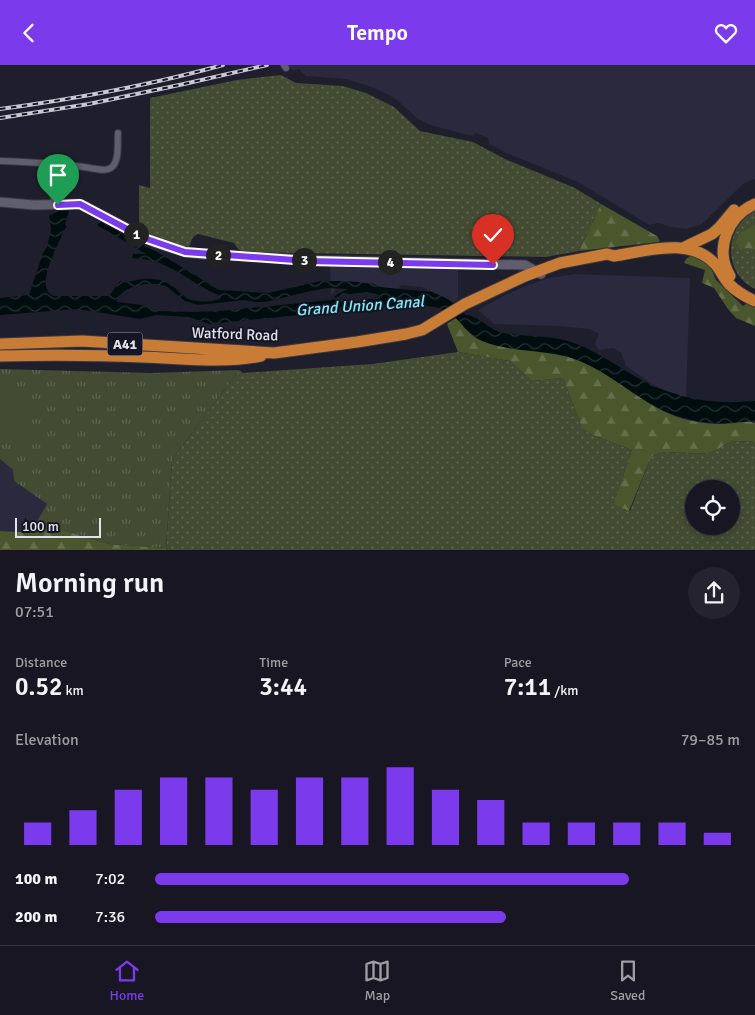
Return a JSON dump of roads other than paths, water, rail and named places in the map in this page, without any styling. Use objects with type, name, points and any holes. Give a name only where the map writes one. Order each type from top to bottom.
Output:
[{"type":"highway","points":[[692,244],[712,234],[734,209],[755,196]]},
{"type":"highway","points":[[755,204],[735,219],[727,234],[723,254],[726,270],[740,292],[755,301]]},
{"type":"highway","name":"A41","points":[[540,273],[560,263],[607,254],[614,256],[708,240],[735,219]]},
{"type":"highway","name":"A41","points":[[692,244],[711,260],[729,284],[740,292]]},
{"type":"highway","name":"Watford Road","points":[[0,356],[82,355],[213,360],[249,358],[406,334],[422,329],[465,304],[515,281],[540,273]]},
{"type":"highway","name":"Watford Road","points":[[0,344],[82,341],[274,353]]},
{"type":"street","points":[[0,161],[57,164],[102,170],[109,169],[113,167],[116,160],[118,133]]},
{"type":"street","points":[[53,205],[57,164]]},
{"type":"street","points":[[0,202],[34,205],[80,204],[144,238],[185,252],[308,261],[525,265],[540,273]]},
{"type":"water","points":[[59,211],[69,211],[65,225],[67,226],[52,257],[46,276],[48,292],[54,296],[109,296],[120,281],[149,279],[169,283],[184,296],[192,300],[208,301],[221,298],[221,296],[162,264],[132,258],[133,254],[146,254],[97,225],[99,221],[164,256],[219,290],[268,293],[321,281],[348,281],[380,287],[432,292],[448,299],[466,315],[475,317],[493,329],[503,333],[566,340],[598,354],[652,385],[681,396],[709,401],[755,401],[755,420],[713,423],[672,414],[646,401],[607,375],[582,362],[557,355],[507,348],[482,341],[476,338],[450,313],[434,307],[388,306],[376,303],[362,303],[345,306],[330,312],[209,324],[189,317],[156,315],[141,319],[77,309],[0,315],[0,298],[29,295],[43,253],[47,247],[51,229],[49,216]],"holes":[[[145,284],[166,286],[185,301],[198,305],[245,300],[265,302],[328,288],[348,289],[336,295],[332,300],[219,311],[157,311],[142,305],[117,302],[124,291]],[[367,292],[380,295],[358,301],[346,302],[336,300],[341,295]]]},
{"type":"railway","points":[[0,109],[112,91],[223,65]]},
{"type":"railway","points":[[0,118],[89,104],[267,65]]},
{"type":"water label","name":"Grand Union Canal","points":[[360,305]]}]
